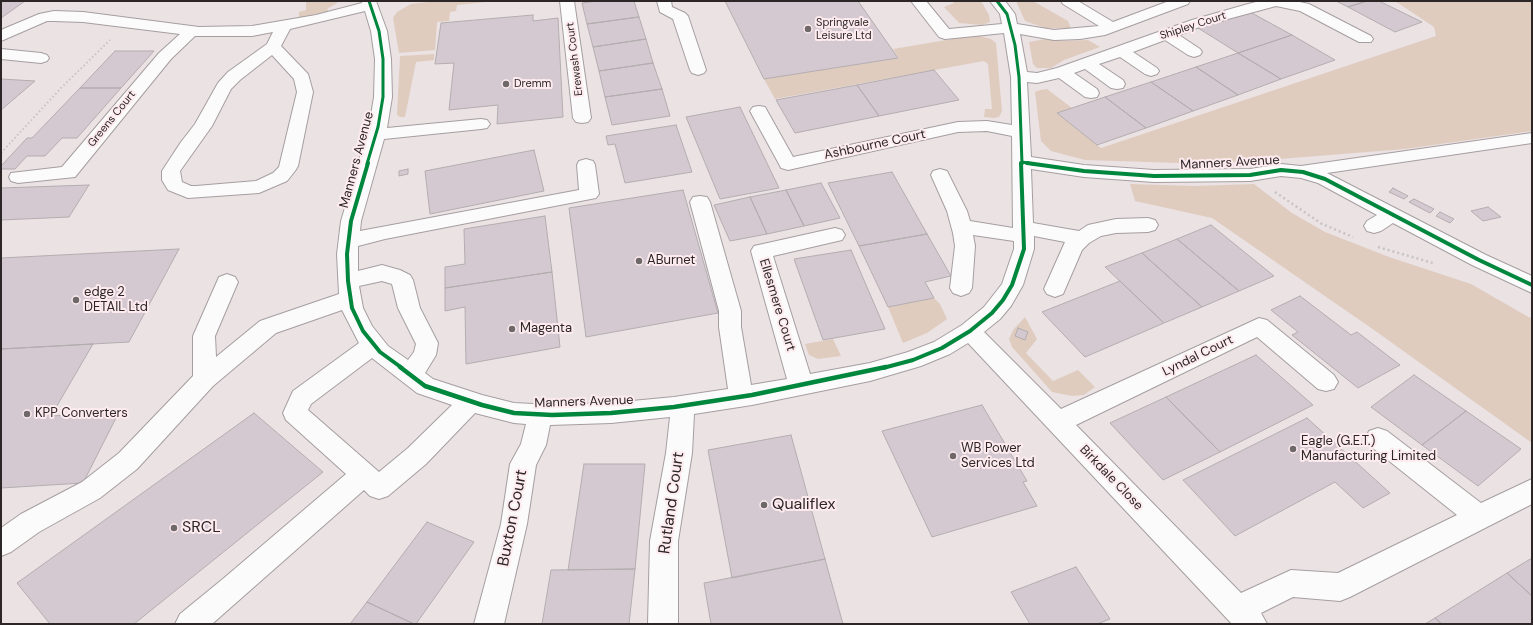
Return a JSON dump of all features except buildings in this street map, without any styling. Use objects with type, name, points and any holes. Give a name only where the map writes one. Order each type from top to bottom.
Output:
[{"type":"street","points":[[65,16],[71,1]]},
{"type":"street","name":"Erewash Court","points":[[567,1],[582,118]]},
{"type":"street","points":[[664,1],[665,8],[680,16],[698,70]]},
{"type":"street","points":[[918,1],[945,34],[1011,28],[1054,35],[1080,34],[1112,28],[1183,1]]},
{"type":"street","name":"Manners Avenue","points":[[1,36],[18,27],[44,17],[65,16],[192,31],[231,33],[284,26],[369,3],[379,31],[383,59],[384,97],[376,134],[352,221],[349,241],[349,290],[352,308],[363,331],[380,352],[425,386],[470,402],[514,413],[552,415],[611,413],[683,405],[742,396],[870,372],[913,360],[942,348],[970,331],[992,312],[1003,300],[1012,285],[1024,249],[1019,77],[1015,45],[1007,14],[997,1]]},
{"type":"street","name":"Shipley Court","points":[[1019,77],[1037,78],[1062,72],[1088,64],[1197,22],[1276,2],[1304,7],[1365,39]]},
{"type":"street","points":[[1077,3],[1112,28]]},
{"type":"street","points":[[273,47],[302,78],[305,92],[289,166],[286,172],[280,177],[259,187],[188,192],[175,186],[170,180],[171,171],[187,146],[204,126],[228,81],[273,47],[284,26]]},
{"type":"street","name":"Greens Court","points":[[18,177],[68,173],[165,56],[192,31]]},
{"type":"street","points":[[1167,34],[1194,52]]},
{"type":"street","points":[[1122,51],[1151,71]]},
{"type":"street","points":[[1,54],[41,58]]},
{"type":"street","points":[[1088,64],[1117,84]]},
{"type":"street","points":[[1062,72],[1092,93]]},
{"type":"street","name":"Ashbourne Court","points":[[759,111],[788,164],[958,127],[988,126],[1021,132]]},
{"type":"street","points":[[376,134],[481,124]]},
{"type":"street","points":[[1303,172],[1353,163],[1527,141]]},
{"type":"street","name":"Manners Avenue","points":[[1022,162],[1084,171],[1154,176],[1250,175],[1281,170],[1303,172],[1348,184],[1392,214],[1479,260],[1532,285]]},
{"type":"street","points":[[349,241],[385,232],[588,194],[586,165]]},
{"type":"street","points":[[940,175],[957,211],[961,226],[964,246],[960,288]]},
{"type":"street","points":[[700,202],[730,310],[730,327],[742,396]]},
{"type":"street","points":[[1374,226],[1392,214]]},
{"type":"street","points":[[1055,289],[1073,246],[1082,238],[1095,230],[1116,226],[1148,225]]},
{"type":"street","points":[[961,226],[1082,238]]},
{"type":"street","name":"Ellesmere Court","points":[[800,386],[792,349],[761,251],[835,235]]},
{"type":"street","points":[[1,544],[30,523],[91,490],[128,461],[204,379],[268,327],[349,290],[382,273],[393,275],[402,280],[409,308],[418,331],[427,343],[425,355],[410,375]]},
{"type":"street","points":[[204,379],[204,336],[227,282]]},
{"type":"street","name":"Lyndal Court","points":[[1058,422],[1259,326],[1326,382]]},
{"type":"street","name":"Birkdale Close","points":[[970,331],[1245,617]]},
{"type":"street","points":[[374,344],[301,398],[295,413],[379,488],[417,456],[470,402]]},
{"type":"street","name":"Rutland Court","points":[[663,624],[664,541],[679,453],[683,405]]},
{"type":"street","name":"Buxton Court","points":[[489,624],[514,524],[523,464],[533,445],[540,414]]},
{"type":"street","points":[[1378,438],[1479,517]]},
{"type":"street","points":[[190,624],[234,588],[364,474]]},
{"type":"street","points":[[1245,617],[1291,583],[1340,587],[1532,491]]},
{"type":"path","points":[[1,153],[62,87],[112,38],[115,30],[124,22]]},
{"type":"path","points":[[1250,175],[1322,224],[1356,238]]},
{"type":"path","points":[[1376,246],[1434,263]]},
{"type":"shaded area","points":[[306,1],[340,1],[327,9],[328,11],[299,18],[299,12],[306,10]]},
{"type":"shaded area","points":[[436,1],[496,1],[457,5],[456,11],[450,12],[449,21],[437,22],[435,50],[399,53],[393,18],[397,12],[411,4]]},
{"type":"shaded area","points":[[952,1],[981,1],[989,15],[990,22],[982,25],[959,23],[944,7],[954,3]]},
{"type":"shaded area","points":[[1016,1],[1033,1],[1068,21],[1071,29],[1045,28],[1025,21]]},
{"type":"shaded area","points":[[1395,1],[1532,1],[1532,131],[1405,149],[1255,161],[1179,163],[1085,160],[1051,151],[1041,141],[1035,92],[1040,90],[1047,89],[1072,108],[1057,113],[1101,148],[1436,36],[1434,27]]},
{"type":"shaded area","points":[[976,35],[991,39],[996,43],[1002,111],[999,117],[984,117],[985,109],[992,109],[988,64],[984,61],[775,99],[764,79],[899,58],[893,49]]},
{"type":"shaded area","points":[[1051,38],[1061,41],[1088,40],[1100,47],[1064,60],[1051,68],[1037,68],[1033,64],[1029,42]]},
{"type":"shaded area","points":[[434,54],[434,60],[416,62],[405,117],[400,117],[397,115],[400,56]]},
{"type":"shaded area","points":[[1130,184],[1194,186],[1254,184],[1292,213],[1325,232],[1389,257],[1471,284],[1532,319],[1532,443],[1374,330],[1212,218],[1135,201]]},
{"type":"shaded area","points":[[934,298],[940,304],[947,319],[927,333],[903,343],[888,307]]},
{"type":"shaded area","points":[[1025,317],[1037,339],[1026,353],[1053,381],[1078,370],[1095,387],[1084,395],[1072,396],[1052,392],[1012,347],[1009,339],[1013,330]]},
{"type":"shaded area","points":[[833,339],[841,356],[818,359],[809,355],[805,344]]},
{"type":"cycle path","points":[[369,1],[379,31],[383,59],[383,97],[378,127],[351,221],[347,254],[348,281],[352,308],[363,331],[380,352],[425,386],[482,405],[514,413],[552,415],[611,413],[674,407],[752,395],[870,372],[913,360],[942,348],[970,331],[992,313],[1003,300],[1012,285],[1024,249],[1019,77],[1015,45],[1007,14],[997,1]]},
{"type":"cycle path","points":[[1022,162],[1084,171],[1154,176],[1250,175],[1281,170],[1303,172],[1325,179],[1479,260],[1532,285]]},
{"type":"place","name":"Springvale Leisure Ltd","points":[[808,29]]},
{"type":"place","name":"Dremm","points":[[506,84]]},
{"type":"place","name":"ABurnet","points":[[639,261]]},
{"type":"place","name":"edge 2 DETAIL Ltd","points":[[76,300]]},
{"type":"place","name":"Magenta","points":[[512,329]]},
{"type":"place","name":"KPP Converters","points":[[27,414]]},
{"type":"place","name":"Eagle (G.E.T.) Manufacturing Limited","points":[[1293,449]]},
{"type":"place","name":"WB Power Services Ltd","points":[[953,456]]},
{"type":"place","name":"Qualiflex","points":[[764,505]]},
{"type":"place","name":"SRCL","points":[[174,528]]}]
